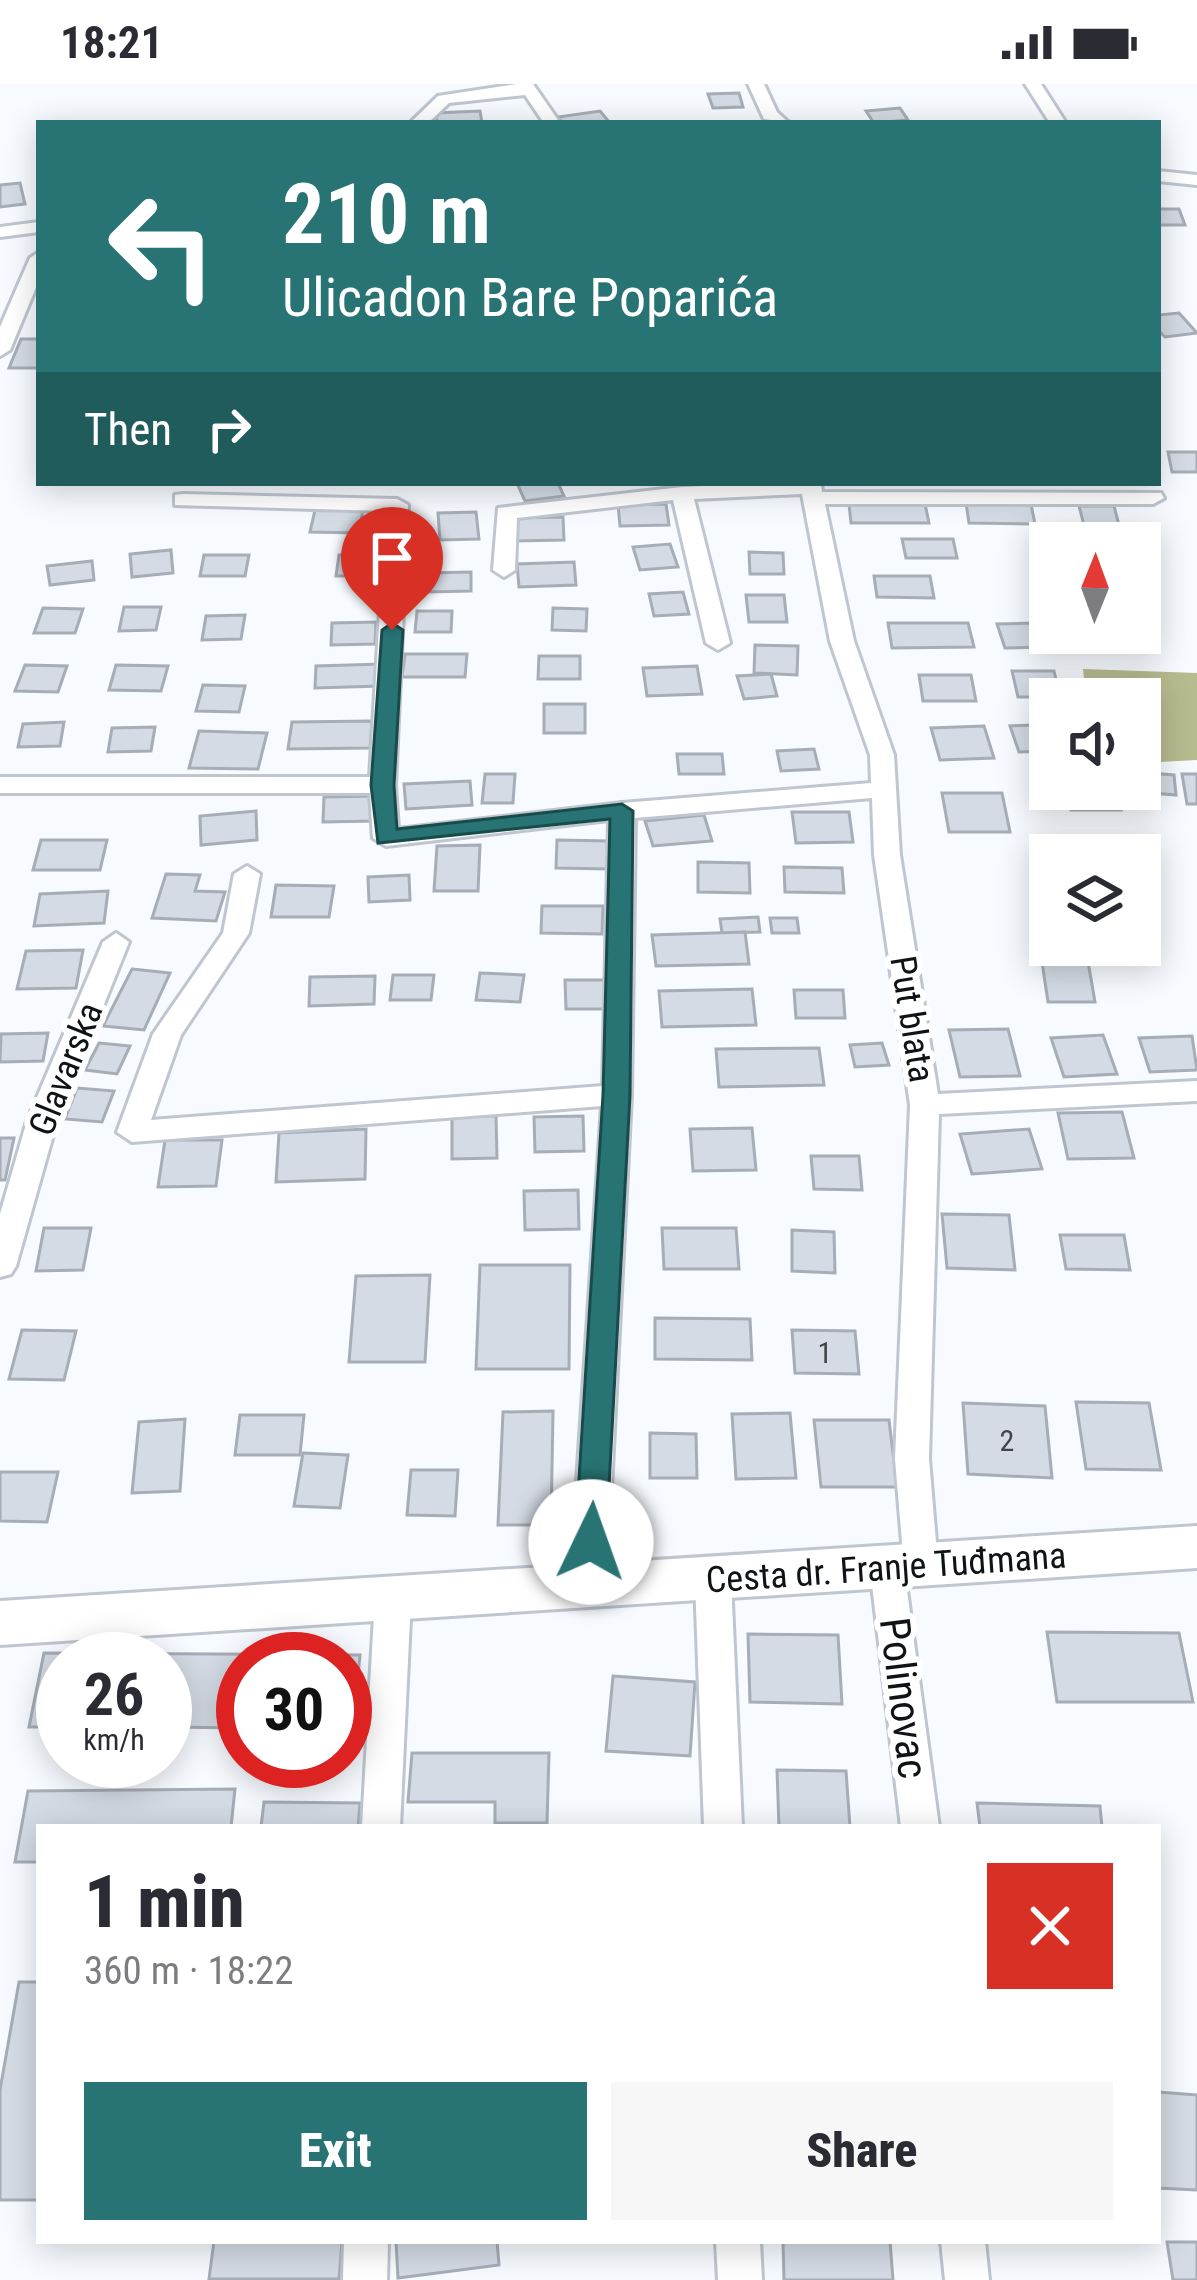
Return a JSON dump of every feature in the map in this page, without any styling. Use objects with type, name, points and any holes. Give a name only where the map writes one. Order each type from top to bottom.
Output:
[{"type":"main road","name":"Cesta dr. Franje Tuđmana","points":[[0,1623],[1197,1547]]},
{"type":"street","points":[[756,84],[777,120]]},
{"type":"street","points":[[1033,84],[1056,120]]},
{"type":"street","points":[[421,120],[444,99],[527,87],[550,120]]},
{"type":"street","points":[[1161,176],[1197,180]]},
{"type":"street","points":[[0,232],[36,226]]},
{"type":"street","points":[[0,350],[36,268]]},
{"type":"street","points":[[505,571],[506,513],[682,494],[811,489],[1153,498]]},
{"type":"street","name":"Put blata","points":[[811,489],[842,641],[873,721],[887,789],[887,855],[925,1105],[904,1567]]},
{"type":"street","points":[[183,500],[400,494],[382,785],[386,838],[622,811],[887,789]]},
{"type":"street","points":[[682,494],[718,643]]},
{"type":"street","points":[[0,785],[382,785]]},
{"type":"street","points":[[588,1586],[616,1095],[622,811]]},
{"type":"street","points":[[248,874],[236,933],[167,1034],[132,1132],[616,1095]]},
{"type":"street","name":"Glavarska","points":[[0,1266],[42,1120],[116,942]]},
{"type":"street","points":[[925,1105],[1197,1090]]},
{"type":"street","name":"Polinovac","points":[[904,1567],[920,1824]]},
{"type":"street","points":[[713,1580],[723,1824]]},
{"type":"street","points":[[380,1824],[393,1598]]},
{"type":"street","points":[[365,2280],[366,2244]]},
{"type":"street","points":[[738,2244],[740,2280]]},
{"type":"street","points":[[963,2244],[967,2280]]},
{"type":"green space","points":[[1083,669],[1197,673],[1197,760],[1161,762],[1161,678],[1084,678]]},
{"type":"building","points":[[739,93],[743,107],[713,108],[708,94]]},
{"type":"building","points":[[900,108],[908,120],[872,120],[866,111]]},
{"type":"building","points":[[480,111],[482,120],[437,120],[436,113]]},
{"type":"building","points":[[600,111],[608,120],[560,120],[558,117]]},
{"type":"building","points":[[20,183],[25,204],[0,207],[0,185]]},
{"type":"building","points":[[1161,209],[1179,209],[1185,225],[1161,225]]},
{"type":"building","points":[[1179,313],[1197,333],[1165,337],[1161,315]]},
{"type":"building","points":[[21,339],[36,339],[36,368],[9,368]]},
{"type":"building","points":[[1168,452],[1197,452],[1197,472],[1172,472]]},
{"type":"building","points":[[518,486],[559,486],[564,496],[525,501]]},
{"type":"building","points":[[966,503],[1031,504],[1035,522],[1029,524],[969,523]]},
{"type":"building","points":[[666,504],[669,525],[620,526],[618,505]]},
{"type":"building","points":[[849,504],[925,504],[929,523],[851,523]]},
{"type":"building","points":[[1079,506],[1114,506],[1118,522],[1083,522]]},
{"type":"building","points":[[315,510],[363,510],[359,533],[310,532]]},
{"type":"building","points":[[476,512],[479,539],[440,540],[438,513]]},
{"type":"building","points":[[563,517],[564,540],[515,541],[515,518]]},
{"type":"building","points":[[902,539],[953,539],[957,558],[906,558]]},
{"type":"building","points":[[670,544],[678,567],[640,570],[633,547]]},
{"type":"building","points":[[171,550],[173,573],[132,577],[130,554]]},
{"type":"building","points":[[749,552],[783,553],[784,574],[750,574]]},
{"type":"building","points":[[379,554],[377,576],[336,576],[339,555]]},
{"type":"building","points":[[204,555],[249,555],[245,576],[200,576]]},
{"type":"building","points":[[92,561],[94,580],[50,585],[47,566]]},
{"type":"building","points":[[574,562],[576,585],[519,587],[517,564]]},
{"type":"building","points":[[471,572],[471,591],[426,592],[426,573]]},
{"type":"building","points":[[874,576],[930,576],[934,598],[877,597]]},
{"type":"building","points":[[683,592],[689,614],[654,616],[649,594]]},
{"type":"building","points":[[746,595],[784,595],[787,622],[749,622]]},
{"type":"building","points":[[124,607],[161,607],[156,630],[119,631]]},
{"type":"building","points":[[43,608],[83,609],[75,633],[34,633]]},
{"type":"building","points":[[553,608],[587,609],[586,631],[552,630]]},
{"type":"building","points":[[417,611],[452,611],[451,632],[415,632]]},
{"type":"building","points":[[245,615],[241,639],[202,640],[206,616]]},
{"type":"building","points":[[376,622],[375,644],[331,645],[332,623]]},
{"type":"building","points":[[888,623],[968,623],[974,647],[892,648]]},
{"type":"building","points":[[1029,623],[1029,647],[1005,648],[997,624]]},
{"type":"building","points":[[755,645],[798,646],[797,675],[754,673]]},
{"type":"building","points":[[405,654],[467,654],[465,677],[402,677]]},
{"type":"building","points":[[539,656],[580,656],[580,679],[538,679]]},
{"type":"building","points":[[382,664],[381,686],[315,688],[316,666]]},
{"type":"building","points":[[25,665],[67,666],[58,692],[15,691]]},
{"type":"building","points":[[116,665],[168,666],[161,691],[109,690]]},
{"type":"building","points":[[697,666],[702,694],[647,696],[643,668]]},
{"type":"building","points":[[1012,671],[1054,671],[1056,678],[1029,678],[1029,697],[1018,697]]},
{"type":"building","points":[[771,674],[777,696],[744,699],[737,676]]},
{"type":"building","points":[[919,675],[971,675],[976,701],[923,701]]},
{"type":"building","points":[[203,685],[245,686],[239,712],[196,711]]},
{"type":"building","points":[[544,704],[585,704],[585,733],[544,733]]},
{"type":"building","points":[[372,721],[370,748],[288,749],[292,722]]},
{"type":"building","points":[[64,722],[60,746],[18,747],[23,724]]},
{"type":"building","points":[[1029,725],[1029,752],[1019,752],[1010,726]]},
{"type":"building","points":[[984,726],[994,758],[940,760],[931,728]]},
{"type":"building","points":[[155,727],[151,751],[108,752],[112,728]]},
{"type":"building","points":[[199,731],[267,733],[258,769],[189,768]]},
{"type":"building","points":[[814,749],[819,769],[781,771],[777,751]]},
{"type":"building","points":[[677,754],[722,754],[724,774],[679,774]]},
{"type":"building","points":[[485,774],[515,774],[513,803],[482,803]]},
{"type":"building","points":[[1161,774],[1174,775],[1176,795],[1161,794]]},
{"type":"building","points":[[1182,774],[1197,774],[1197,804],[1187,804]]},
{"type":"building","points":[[470,781],[472,805],[406,809],[404,784]]},
{"type":"building","points":[[942,793],[1002,793],[1010,832],[949,832]]},
{"type":"building","points":[[375,796],[374,821],[323,822],[324,797]]},
{"type":"building","points":[[256,811],[257,840],[201,845],[200,816]]},
{"type":"building","points":[[792,812],[849,812],[853,842],[796,843]]},
{"type":"building","points":[[704,815],[712,841],[653,846],[645,821]]},
{"type":"building","points":[[41,840],[107,840],[100,870],[33,870]]},
{"type":"building","points":[[557,840],[611,841],[610,869],[556,868]]},
{"type":"building","points":[[480,845],[478,891],[434,891],[437,846]]},
{"type":"building","points":[[698,862],[749,863],[750,893],[698,892]]},
{"type":"building","points":[[784,867],[842,868],[844,893],[785,892]]},
{"type":"building","points":[[166,874],[200,875],[195,891],[225,892],[216,921],[152,918]]},
{"type":"building","points":[[409,875],[410,900],[369,902],[368,877]]},
{"type":"building","points":[[276,885],[334,886],[329,917],[271,917]]},
{"type":"building","points":[[108,891],[104,923],[34,926],[40,894]]},
{"type":"building","points":[[542,906],[603,906],[602,934],[541,933]]},
{"type":"building","points":[[758,917],[760,932],[722,933],[720,919]]},
{"type":"building","points":[[770,918],[797,918],[799,933],[772,933]]},
{"type":"building","points":[[745,932],[749,964],[656,966],[652,935]]},
{"type":"building","points":[[83,950],[76,988],[17,989],[26,951]]},
{"type":"building","points":[[1043,966],[1089,966],[1095,1002],[1048,1002]]},
{"type":"building","points":[[132,969],[170,973],[144,1030],[103,1026]]},
{"type":"building","points":[[480,973],[524,975],[520,1002],[476,1000]]},
{"type":"building","points":[[393,975],[434,975],[431,1000],[390,1000]]},
{"type":"building","points":[[375,976],[374,1004],[309,1006],[310,977]]},
{"type":"building","points":[[565,980],[605,980],[605,1009],[566,1009]]},
{"type":"building","points":[[752,989],[756,1025],[662,1027],[659,991]]},
{"type":"building","points":[[794,990],[843,990],[845,1018],[796,1018]]},
{"type":"building","points":[[1008,1029],[1020,1076],[960,1077],[949,1030]]},
{"type":"building","points":[[48,1033],[43,1061],[0,1062],[1,1034]]},
{"type":"building","points":[[1103,1035],[1117,1074],[1064,1077],[1051,1038]]},
{"type":"building","points":[[1192,1036],[1197,1070],[1150,1072],[1139,1038]]},
{"type":"building","points":[[99,1043],[130,1046],[117,1074],[85,1070]]},
{"type":"building","points":[[882,1043],[889,1065],[855,1067],[850,1045]]},
{"type":"building","points":[[819,1048],[824,1085],[719,1087],[716,1049]]},
{"type":"building","points":[[77,1088],[114,1091],[102,1122],[65,1119]]},
{"type":"building","points":[[1122,1112],[1134,1158],[1068,1159],[1058,1113]]},
{"type":"building","points":[[452,1116],[496,1116],[497,1158],[452,1159]]},
{"type":"building","points":[[583,1116],[584,1151],[535,1152],[534,1117]]},
{"type":"building","points":[[752,1128],[756,1170],[693,1171],[690,1129]]},
{"type":"building","points":[[366,1129],[365,1179],[276,1182],[279,1133]]},
{"type":"building","points":[[1029,1129],[1042,1169],[972,1174],[960,1134]]},
{"type":"building","points":[[0,1138],[14,1138],[5,1180],[0,1180]]},
{"type":"building","points":[[165,1140],[222,1140],[216,1186],[158,1187]]},
{"type":"building","points":[[811,1156],[859,1156],[862,1190],[814,1189]]},
{"type":"building","points":[[578,1190],[579,1229],[525,1230],[524,1191]]},
{"type":"building","points":[[942,1214],[1009,1215],[1015,1270],[947,1268]]},
{"type":"building","points":[[44,1228],[91,1228],[83,1270],[36,1271]]},
{"type":"building","points":[[662,1228],[736,1228],[739,1269],[664,1269]]},
{"type":"building","points":[[792,1230],[834,1232],[835,1273],[792,1271]]},
{"type":"building","points":[[1060,1235],[1124,1235],[1130,1270],[1066,1269]]},
{"type":"building","points":[[480,1265],[570,1265],[569,1369],[476,1369]]},
{"type":"building","points":[[430,1275],[425,1362],[349,1362],[356,1276]]},
{"type":"building","points":[[655,1318],[750,1319],[752,1360],[655,1359]]},
{"type":"building","points":[[22,1330],[76,1331],[64,1380],[9,1379]]},
{"type":"building","points":[[792,1330],[855,1331],[859,1374],[795,1373]]},
{"type":"building","points":[[1076,1402],[1149,1403],[1161,1470],[1086,1469]]},
{"type":"building","points":[[963,1403],[1045,1406],[1052,1478],[968,1474]]},
{"type":"building","points":[[553,1411],[551,1525],[498,1525],[503,1412]]},
{"type":"building","points":[[790,1413],[796,1478],[736,1479],[732,1414]]},
{"type":"building","points":[[240,1415],[304,1415],[300,1455],[235,1455]]},
{"type":"building","points":[[185,1419],[180,1491],[132,1493],[139,1422]]},
{"type":"building","points":[[814,1420],[889,1420],[897,1487],[821,1487]]},
{"type":"building","points":[[650,1433],[696,1434],[697,1478],[650,1478]]},
{"type":"building","points":[[303,1453],[348,1455],[340,1508],[294,1506]]},
{"type":"building","points":[[411,1470],[458,1470],[455,1516],[407,1515]]},
{"type":"building","points":[[0,1472],[58,1472],[47,1522],[0,1521]]},
{"type":"building","points":[[1047,1632],[1179,1633],[1193,1702],[1057,1702]]},
{"type":"building","points":[[748,1634],[838,1635],[842,1704],[750,1702]]},
{"type":"building","points":[[192,1654],[216,1654],[216,1728],[192,1727]]},
{"type":"building","points":[[613,1676],[695,1682],[690,1756],[606,1751]]},
{"type":"building","points":[[36,1692],[36,1727],[29,1727]]},
{"type":"building","points":[[412,1753],[549,1753],[547,1823],[495,1823],[495,1802],[408,1802]]},
{"type":"building","points":[[777,1770],[846,1771],[850,1824],[779,1824]]},
{"type":"building","points":[[235,1789],[231,1824],[36,1824],[36,1862],[15,1862],[28,1791]]},
{"type":"building","points":[[264,1802],[360,1803],[358,1824],[261,1824]]},
{"type":"building","points":[[977,1803],[1100,1806],[1102,1824],[980,1824]]},
{"type":"building","points":[[19,1982],[36,1982],[36,2200],[0,2200],[0,2090]]},
{"type":"building","points":[[1161,2092],[1197,2095],[1197,2190],[1161,2188]]},
{"type":"building","points":[[1167,2242],[1197,2242],[1197,2280],[1173,2280]]},
{"type":"building","points":[[214,2244],[342,2244],[339,2279],[209,2279]]},
{"type":"building","points":[[396,2244],[497,2244],[499,2265],[398,2278]]},
{"type":"building","points":[[783,2244],[890,2244],[893,2280],[784,2280]]},
{"type":"route","points":[[392,630],[382,785],[386,838],[622,811],[616,1095],[591,1542]]}]
